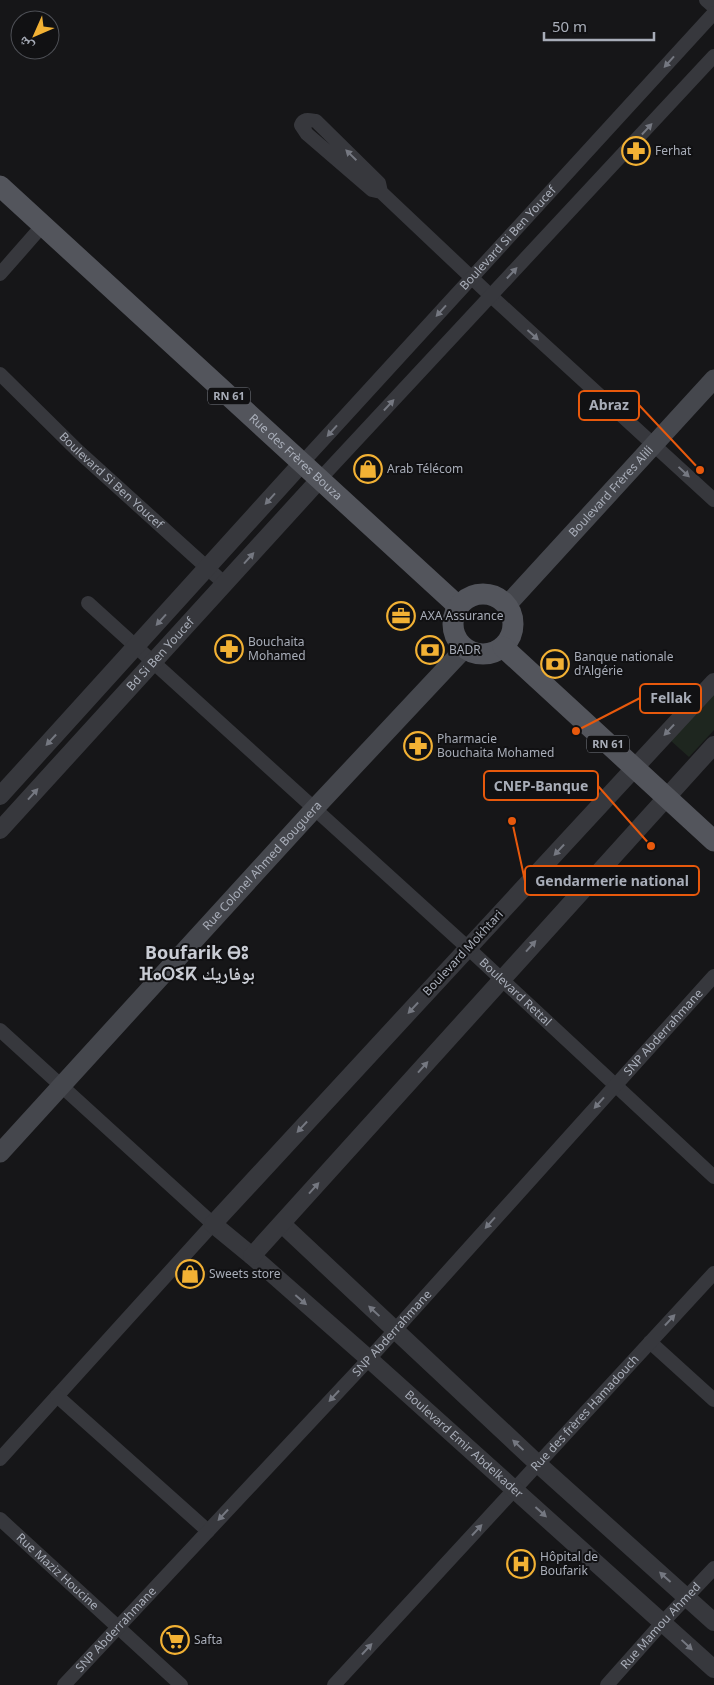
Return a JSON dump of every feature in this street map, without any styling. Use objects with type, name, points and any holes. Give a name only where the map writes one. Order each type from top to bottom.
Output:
[{"type":"main road","name":"Rue des Frères Bouza","points":[[0,186],[458,606]]},
{"type":"main road","name":"Boulevard Frères Alili","points":[[507,605],[714,379]]},
{"type":"main road","points":[[488,593],[499,597],[507,605],[512,613],[514,622],[513,631],[503,647],[494,652],[484,654],[474,653],[465,648],[454,633],[454,614],[458,606],[466,598],[488,593]]},
{"type":"main road","name":"RN 61","points":[[503,647],[714,841]]},
{"type":"main road","name":"Rue Colonel Ahmed Bouguera","points":[[0,1153],[314,809],[465,648]]},
{"type":"street","points":[[706,0],[714,6]]},
{"type":"street","name":"Boulevard Si Ben Youcef","points":[[302,463],[714,13]]},
{"type":"street","name":"Boulevard Si Ben Youcef","points":[[320,479],[714,56]]},
{"type":"street","points":[[381,192],[379,183],[316,121],[306,119],[303,121],[301,125],[307,134],[372,190],[381,192],[491,296],[714,500]]},
{"type":"street","points":[[0,274],[43,225]]},
{"type":"street","name":"Boulevard Si Ben Youcef","points":[[0,374],[78,451],[225,584]]},
{"type":"street","name":"Bd Si Ben Youcef","points":[[0,796],[302,463]]},
{"type":"street","name":"Bd Si Ben Youcef","points":[[0,830],[152,661],[320,479]]},
{"type":"street","name":"Boulevard Rettal","points":[[88,604],[468,948],[714,1177]]},
{"type":"street","name":"Boulevard Mokhtari","points":[[213,1224],[714,682]]},
{"type":"street","points":[[252,1256],[714,745]]},
{"type":"street","name":"SNP Abderrahmane","points":[[64,1685],[368,1359],[714,976]]},
{"type":"street","points":[[0,1030],[213,1224],[0,1459]]},
{"type":"street","name":"Boulevard Emir Abdelkader","points":[[213,1224],[252,1256],[515,1489],[714,1669]]},
{"type":"street","points":[[282,1224],[538,1464],[714,1622]]},
{"type":"street","name":"Rue des frères Hamadouch","points":[[334,1685],[714,1273]]},
{"type":"street","points":[[650,1342],[714,1400]]},
{"type":"street","points":[[57,1396],[208,1531]]},
{"type":"street","name":"Rue Maziz Houcine","points":[[0,1519],[181,1685]]},
{"type":"street","name":"Rue Mamou Ahmed","points":[[607,1685],[714,1568]]},
{"type":"shaded area","points":[[714,692],[714,730],[689,757],[670,740]]},
{"type":"place","name":"Ferhat","points":[[636,151]]},
{"type":"place","name":"Arab Télécom","points":[[368,469]]},
{"type":"place","name":"Abraz","points":[[700,470]]},
{"type":"place","name":"AXA Assurance","points":[[401,616]]},
{"type":"place","name":"Bouchaita Mohamed","points":[[229,649]]},
{"type":"place","name":"BADR","points":[[430,650]]},
{"type":"place","name":"Banque nationale d'Algérie","points":[[555,664]]},
{"type":"place","name":"Fellak","points":[[576,731]]},
{"type":"place","name":"Pharmacie Bouchaita Mohamed","points":[[418,746]]},
{"type":"place","name":"Gendarmerie national","points":[[512,821]]},
{"type":"place","name":"CNEP-Banque","points":[[651,846]]},
{"type":"place","name":"Sweets store","points":[[190,1274]]},
{"type":"place","name":"Hôpital de Boufarik","points":[[521,1564]]},
{"type":"place","name":"Safta","points":[[175,1640]]},
{"type":"district","name":"Boufarik ⴱⵓ ⴼⴰⵔⵉⴽ بوفاريك","points":[[197,963]]}]
